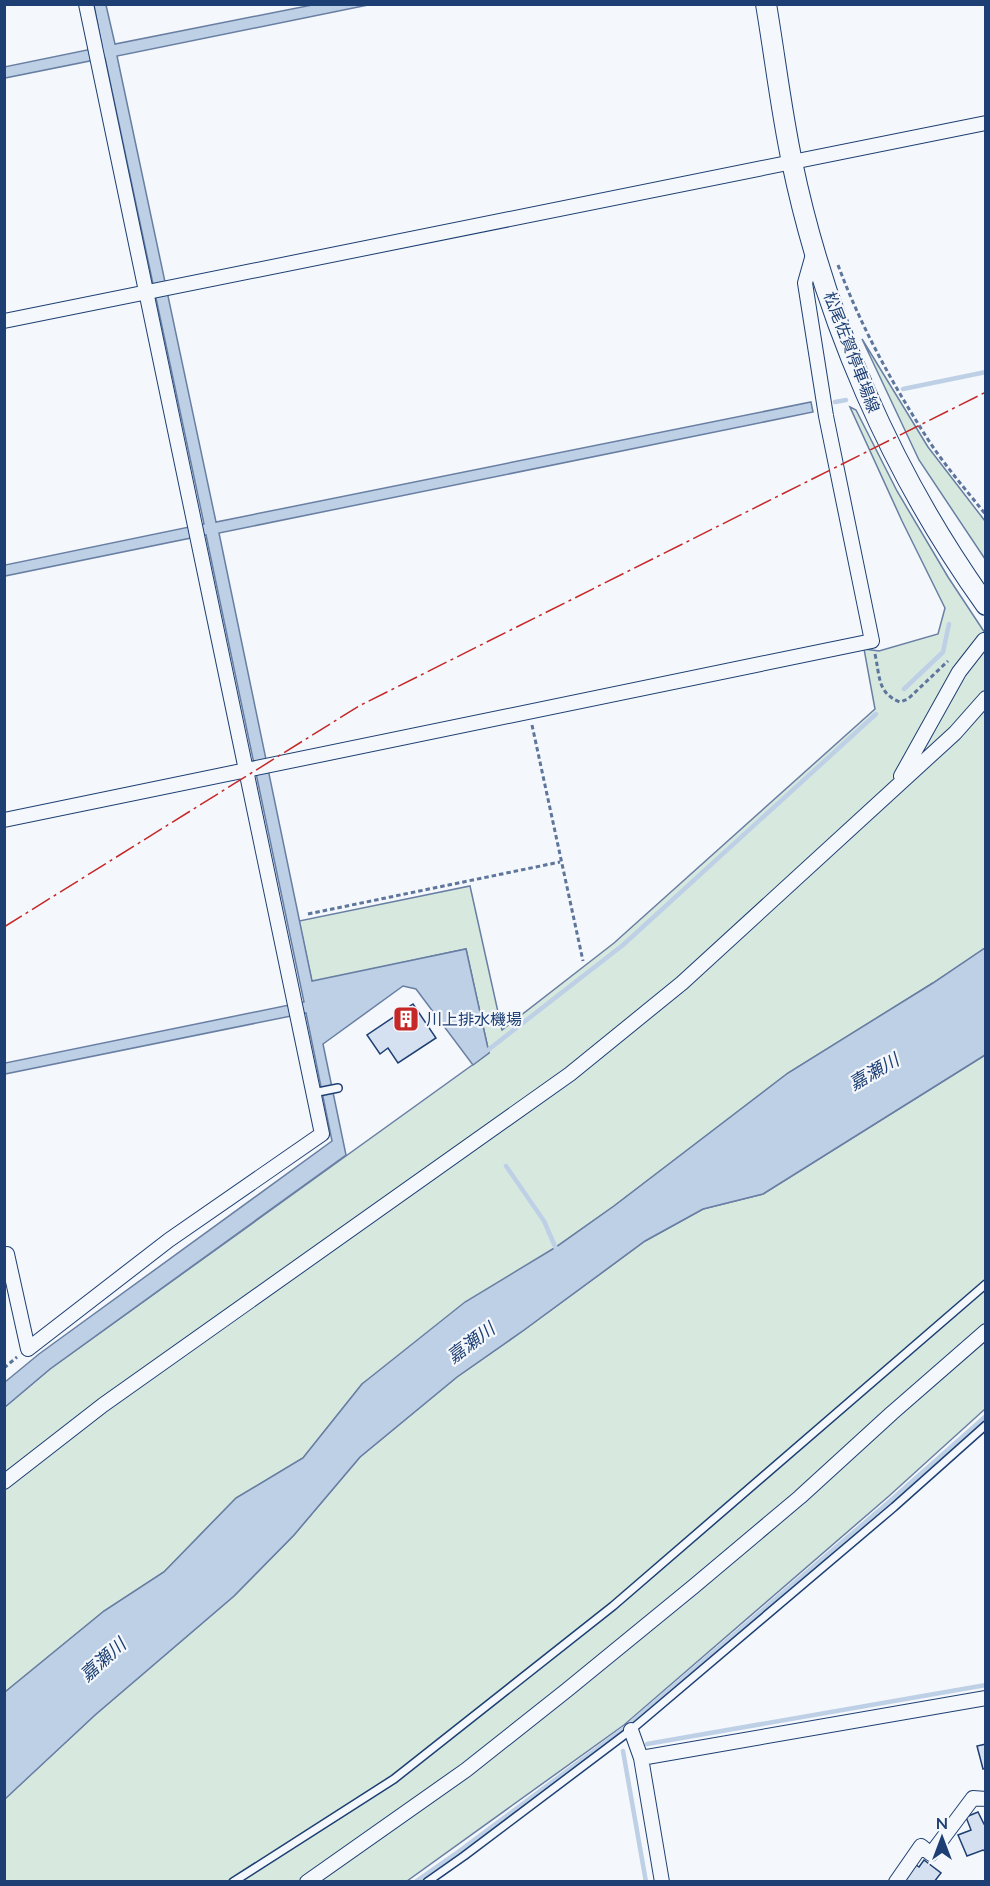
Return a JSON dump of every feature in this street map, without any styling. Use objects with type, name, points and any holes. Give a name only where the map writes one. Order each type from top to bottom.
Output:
[{"type":"main road","name":"松尾佐賀停車場線","points":[[766,4],[792,162],[837,323],[875,413],[915,492],[959,568],[986,605]]},
{"type":"street","points":[[4,1255],[7,1254],[28,1349],[169,1240],[322,1134],[86,4]]},
{"type":"street","points":[[4,321],[986,123]]},
{"type":"street","points":[[4,820],[872,641],[826,416],[805,283],[815,249]]},
{"type":"street","points":[[896,785],[959,672],[984,640]]},
{"type":"street","points":[[4,1482],[112,1398],[570,1074],[682,983],[955,733],[986,698]]},
{"type":"street","points":[[307,1881],[466,1770],[567,1690],[800,1497],[986,1331]]},
{"type":"street","points":[[641,1758],[986,1698]]},
{"type":"street","points":[[631,1730],[641,1758],[662,1881]]},
{"type":"street","points":[[896,1881],[921,1846],[931,1854],[973,1798],[986,1799]]},
{"type":"lane","points":[[313,1093],[338,1088]]},
{"type":"lane","points":[[233,1881],[394,1779],[613,1606],[986,1284]]},
{"type":"lane","points":[[427,1881],[464,1856],[631,1730],[894,1508],[986,1425]]},
{"type":"path","points":[[836,257],[852,302],[877,354],[930,443],[986,515]]},
{"type":"path","points":[[872,641],[883,690],[888,697],[900,702],[908,699],[954,656]]},
{"type":"path","points":[[529,712],[583,961]]},
{"type":"path","points":[[308,914],[560,862]]},
{"type":"shaded area","points":[[862,339],[928,447],[985,521],[985,559],[919,460]]},
{"type":"shaded area","points":[[850,407],[856,410],[897,491],[948,577],[985,633],[985,948],[788,1073],[614,1206],[362,1384],[303,1458],[236,1498],[164,1572],[104,1611],[5,1692],[5,1407],[50,1369],[489,1053],[466,949],[312,982],[299,921],[470,886],[502,1030],[614,943],[875,709],[864,649],[879,651],[938,634],[945,608]]},
{"type":"shaded area","points":[[985,1055],[985,1409],[889,1496],[624,1725],[407,1881],[5,1881],[4,1799],[95,1715],[234,1596],[294,1535],[360,1457],[457,1377],[645,1241],[703,1209],[763,1194]]},
{"type":"water","points":[[94,5],[106,5],[115,44],[312,5],[368,5],[117,56],[216,522],[811,402],[813,412],[219,533],[312,981],[466,949],[489,1053],[473,1065],[416,989],[403,986],[323,1044],[346,1155],[50,1369],[5,1407],[5,1382],[39,1354],[332,1141],[306,1013],[5,1074],[5,1063],[304,1002],[206,535],[5,576],[5,565],[204,524],[105,58],[5,78],[4,67],[102,47]]},
{"type":"water","name":"嘉瀬川","points":[[985,948],[985,1055],[763,1194],[703,1209],[645,1241],[457,1377],[360,1457],[294,1535],[234,1596],[95,1715],[5,1799],[5,1692],[104,1611],[164,1572],[236,1498],[303,1458],[362,1384],[465,1302],[556,1247],[614,1206],[788,1073]]},
{"type":"building","name":"川上排水機場","points":[[413,1004],[436,1038],[398,1063],[388,1048],[380,1054],[367,1035]]},
{"type":"building","points":[[986,1744],[986,1768],[983,1769],[977,1746]]},
{"type":"building","points":[[978,1812],[984,1824],[986,1823],[986,1852],[983,1850],[967,1856],[958,1835],[971,1830],[966,1817]]},
{"type":"building","points":[[924,1860],[941,1873],[934,1882],[904,1882],[916,1865],[919,1867]]},
{"type":"waterway","points":[[903,389],[986,372]]},
{"type":"waterway","points":[[835,402],[846,400]]},
{"type":"waterway","points":[[904,689],[943,652],[949,624]]},
{"type":"waterway","points":[[488,1050],[623,945],[876,714]]},
{"type":"waterway","points":[[506,1166],[544,1221],[557,1251]]},
{"type":"waterway","points":[[415,1882],[626,1727],[986,1416]]},
{"type":"waterway","points":[[647,1744],[986,1685]]},
{"type":"waterway","points":[[623,1751],[646,1882]]},
{"type":"power","points":[[4,927],[359,706],[986,392]]},
{"type":"place","name":"川上排水機場","points":[[406,1019]]}]
